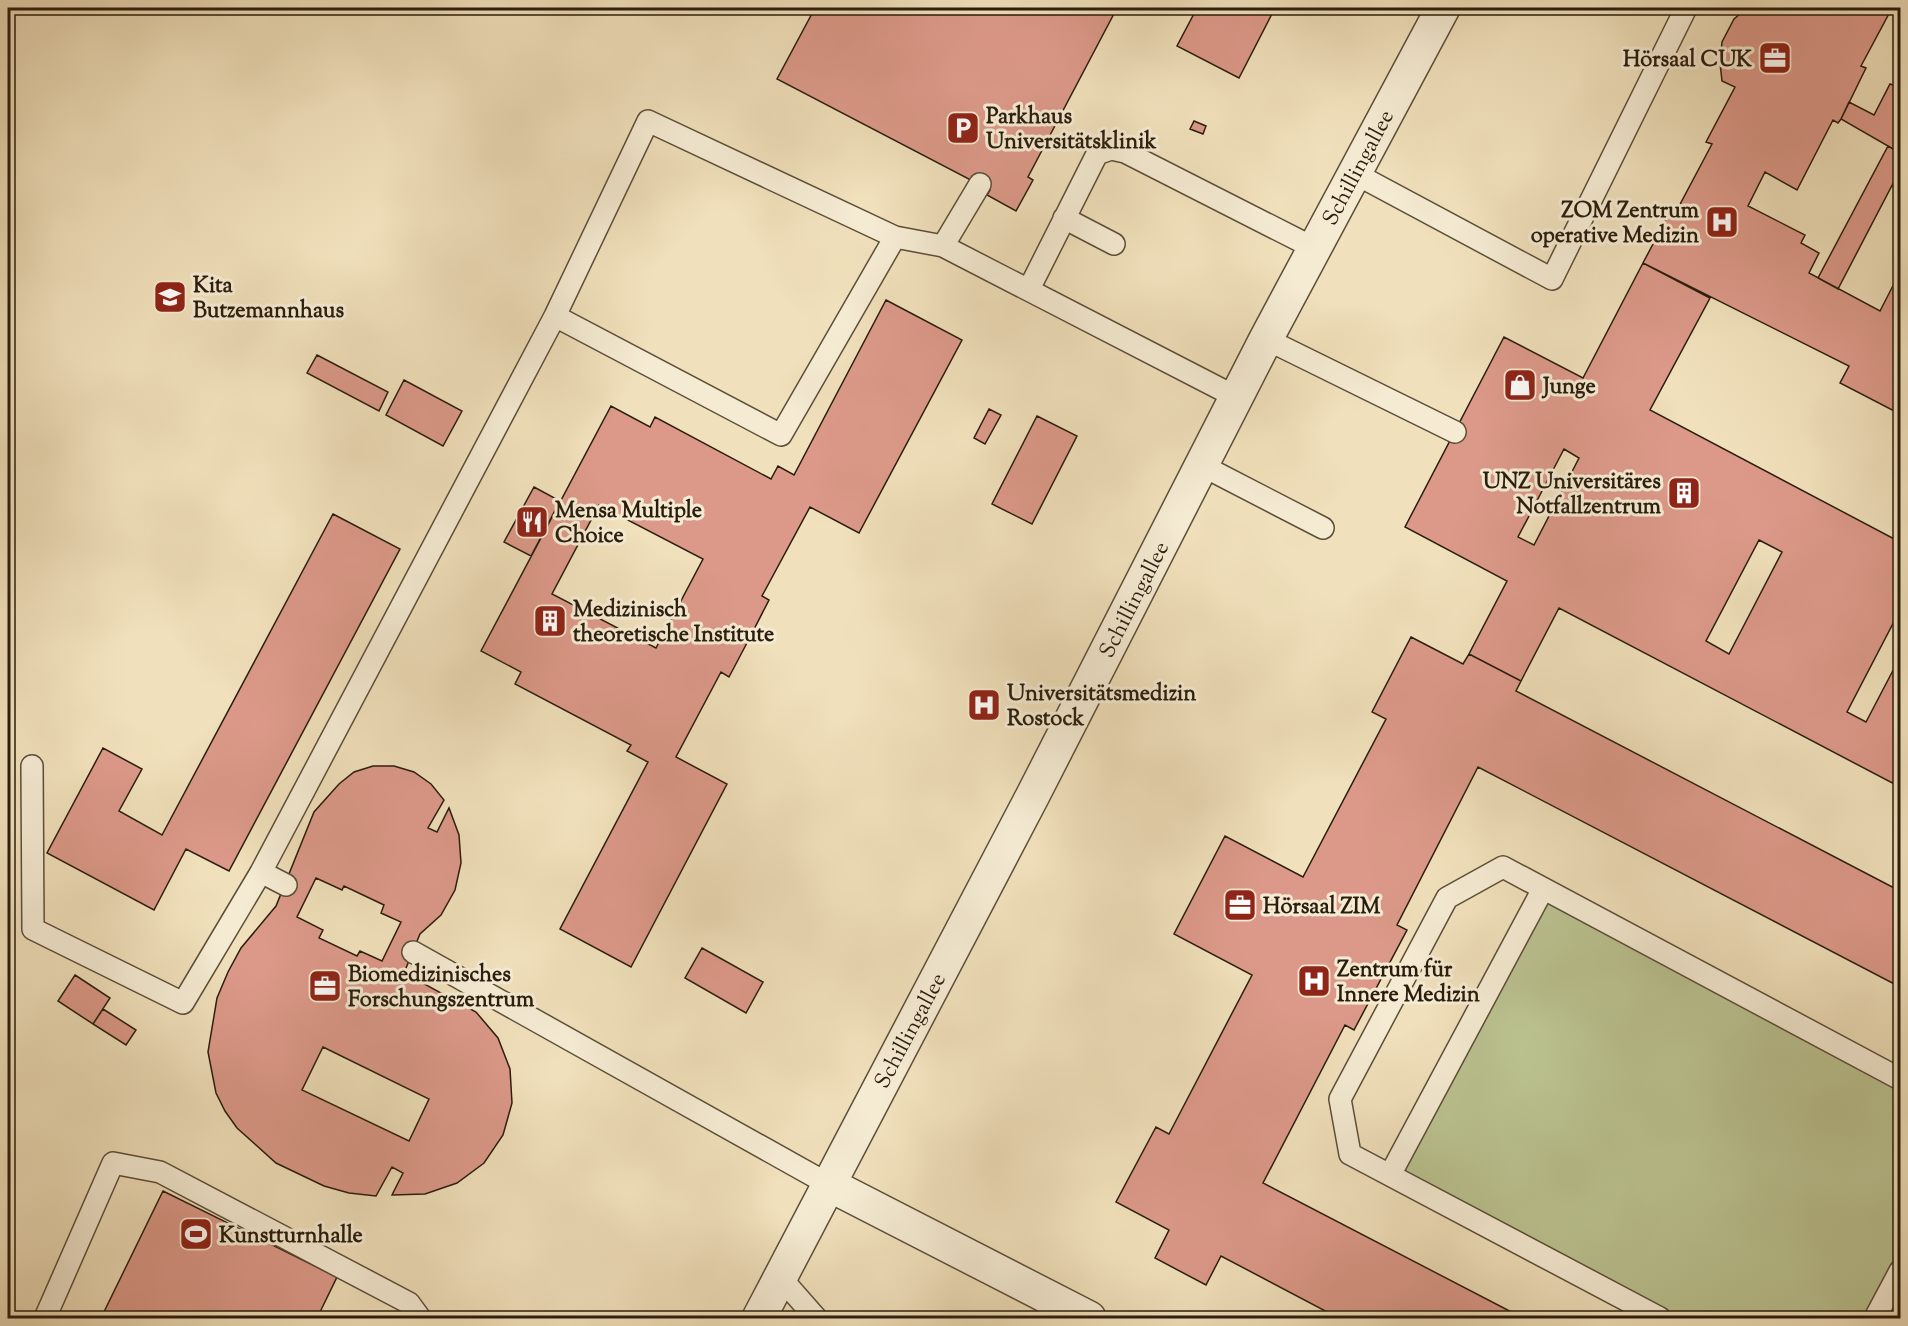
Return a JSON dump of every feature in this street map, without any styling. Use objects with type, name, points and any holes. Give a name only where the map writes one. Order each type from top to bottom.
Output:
[{"type":"street","name":"Schillingallee","points":[[759,1318],[1033,795],[1266,339],[1443,8]]},
{"type":"street","points":[[828,1184],[1089,1318]]},
{"type":"lane","points":[[1353,173],[1552,279],[1686,8]]},
{"type":"lane","points":[[32,766],[33,929],[183,1003],[261,872],[555,316],[648,121],[896,237],[943,246],[1236,397]]},
{"type":"lane","points":[[1029,289],[1097,154],[1111,149],[1125,152],[1314,248]]},
{"type":"lane","points":[[943,246],[980,184]]},
{"type":"lane","points":[[1064,218],[1114,244]]},
{"type":"lane","points":[[555,316],[781,435],[896,237]]},
{"type":"lane","points":[[1266,339],[1455,432]]},
{"type":"lane","points":[[1201,465],[1323,528]]},
{"type":"lane","points":[[1660,1318],[1350,1154],[1340,1098],[1447,898],[1503,867],[1900,1079]]},
{"type":"lane","points":[[261,872],[286,885]]},
{"type":"lane","points":[[1390,1175],[1544,889]]},
{"type":"lane","points":[[413,952],[828,1184]]},
{"type":"lane","points":[[45,1318],[113,1164],[160,1172],[409,1303],[420,1318]]},
{"type":"lane","points":[[1875,1318],[1900,1271]]},
{"type":"lane","points":[[780,1277],[816,1318]]},
{"type":"green space","points":[[1543,889],[1900,1079],[1900,1271],[1875,1318],[1660,1318],[1390,1175]]},
{"type":"building","points":[[92,8],[167,8],[92,14]]},
{"type":"building","name":"Parkhaus Universitätsklinik","points":[[815,8],[1117,8],[1028,177],[1033,180],[1016,211],[987,195],[990,190],[777,79]]},
{"type":"building","points":[[1197,8],[1275,8],[1239,78],[1177,46]]},
{"type":"building","name":"ZOM Zentrum operative Medizin","points":[[1747,8],[1892,8],[1861,66],[1866,68],[1841,119],[1838,123],[1833,120],[1797,190],[1765,172],[1748,206],[1805,235],[1801,243],[1819,253],[1809,273],[1880,311],[1900,272],[1900,414],[1840,383],[1849,366],[1643,263],[1673,206],[1678,208],[1712,144],[1706,142],[1735,87],[1722,81],[1720,63],[1722,42],[1734,19]]},
{"type":"building","points":[[1890,84],[1900,87],[1900,153],[1841,119],[1849,102],[1874,115]]},
{"type":"building","points":[[1194,121],[1206,126],[1203,134],[1190,129]]},
{"type":"building","points":[[1888,146],[1900,153],[1900,170],[1838,289],[1818,278]]},
{"type":"building","points":[[1900,170],[1900,190],[1892,186]]},
{"type":"building","name":"UNZ Universitäres Notfallzentrum","points":[[1643,263],[1710,298],[1650,410],[1900,542],[1900,610],[1847,712],[1866,722],[1900,657],[1900,787],[1559,608],[1521,681],[1469,654],[1507,581],[1405,527],[1504,337],[1583,378]],"holes":[[[1564,449],[1579,458],[1534,545],[1518,537]],[[1759,540],[1782,552],[1729,654],[1706,641]]]},
{"type":"building","name":"Medizinisch theoretische Institute","points":[[886,300],[962,340],[859,533],[810,507],[762,596],[769,600],[729,677],[721,672],[676,757],[727,784],[631,967],[560,929],[648,762],[627,751],[631,745],[515,684],[521,672],[481,651],[611,406],[650,427],[655,417],[771,479],[778,466],[794,475]],"holes":[[[599,505],[703,559],[656,648],[552,594]]]},
{"type":"building","points":[[317,355],[388,392],[379,411],[307,373]]},
{"type":"building","points":[[404,380],[462,411],[443,446],[386,415]]},
{"type":"building","points":[[989,409],[1001,415],[985,444],[974,438]]},
{"type":"building","points":[[1037,416],[1077,436],[1032,524],[992,504]]},
{"type":"building","name":"Mensa Multiple Choice","points":[[534,487],[560,501],[531,556],[504,542]]},
{"type":"building","points":[[333,514],[400,549],[229,871],[186,849],[154,910],[47,853],[103,748],[142,769],[119,811],[162,835]]},
{"type":"building","name":"Zentrum für Innere Medizin","points":[[1411,637],[1463,664],[1469,654],[1521,681],[1516,691],[1900,891],[1900,987],[1478,767],[1397,925],[1407,930],[1354,1030],[1345,1025],[1263,1183],[1523,1318],[1336,1318],[1221,1256],[1206,1285],[1155,1258],[1169,1230],[1116,1202],[1156,1127],[1169,1134],[1252,975],[1174,934],[1225,836],[1303,877],[1386,719],[1372,712]]},
{"type":"building","name":"Biomedizinisches Forschungszentrum","points":[[373,766],[394,766],[414,772],[431,784],[444,800],[428,828],[437,832],[449,808],[459,835],[461,863],[455,890],[441,915],[420,934],[404,973],[476,1012],[498,1038],[510,1069],[512,1103],[503,1135],[484,1163],[457,1183],[425,1194],[392,1195],[403,1173],[392,1167],[376,1196],[349,1193],[324,1186],[276,1163],[237,1128],[225,1111],[216,1093],[208,1052],[217,998],[228,972],[241,948],[276,906],[314,812],[339,784],[354,772]],"holes":[[[316,878],[342,890],[344,886],[384,905],[381,913],[401,922],[382,961],[360,951],[357,956],[319,938],[323,930],[297,917]],[[323,1047],[429,1099],[409,1141],[302,1090]]]},
{"type":"building","points":[[702,948],[763,982],[746,1013],[685,978]]},
{"type":"building","points":[[75,975],[110,998],[93,1024],[58,1001]]},
{"type":"building","points":[[103,1009],[136,1030],[126,1045],[93,1024]]},
{"type":"building","name":"Kunstturnhalle","points":[[163,1191],[337,1277],[320,1312],[321,1318],[101,1318]]},
{"type":"place","name":"Hörsaal CUK","points":[[1775,58]]},
{"type":"place","name":"Parkhaus Universitätsklinik","points":[[963,128]]},
{"type":"place","name":"ZOM Zentrum operative Medizin","points":[[1722,222]]},
{"type":"place","name":"Kita Butzemannhaus","points":[[170,297]]},
{"type":"place","name":"Junge","points":[[1520,385]]},
{"type":"place","name":"UNZ Universitäres Notfallzentrum","points":[[1684,493]]},
{"type":"place","name":"Mensa Multiple Choice","points":[[532,522]]},
{"type":"place","name":"Medizinisch theoretische Institute","points":[[550,621]]},
{"type":"place","name":"Universitätsmedizin Rostock","points":[[984,705]]},
{"type":"place","name":"Hörsaal ZIM","points":[[1240,905]]},
{"type":"place","name":"Zentrum für Innere Medizin","points":[[1314,981]]},
{"type":"place","name":"Biomedizinisches Forschungszentrum","points":[[325,986]]},
{"type":"place","name":"Kunstturnhalle","points":[[196,1234]]}]
